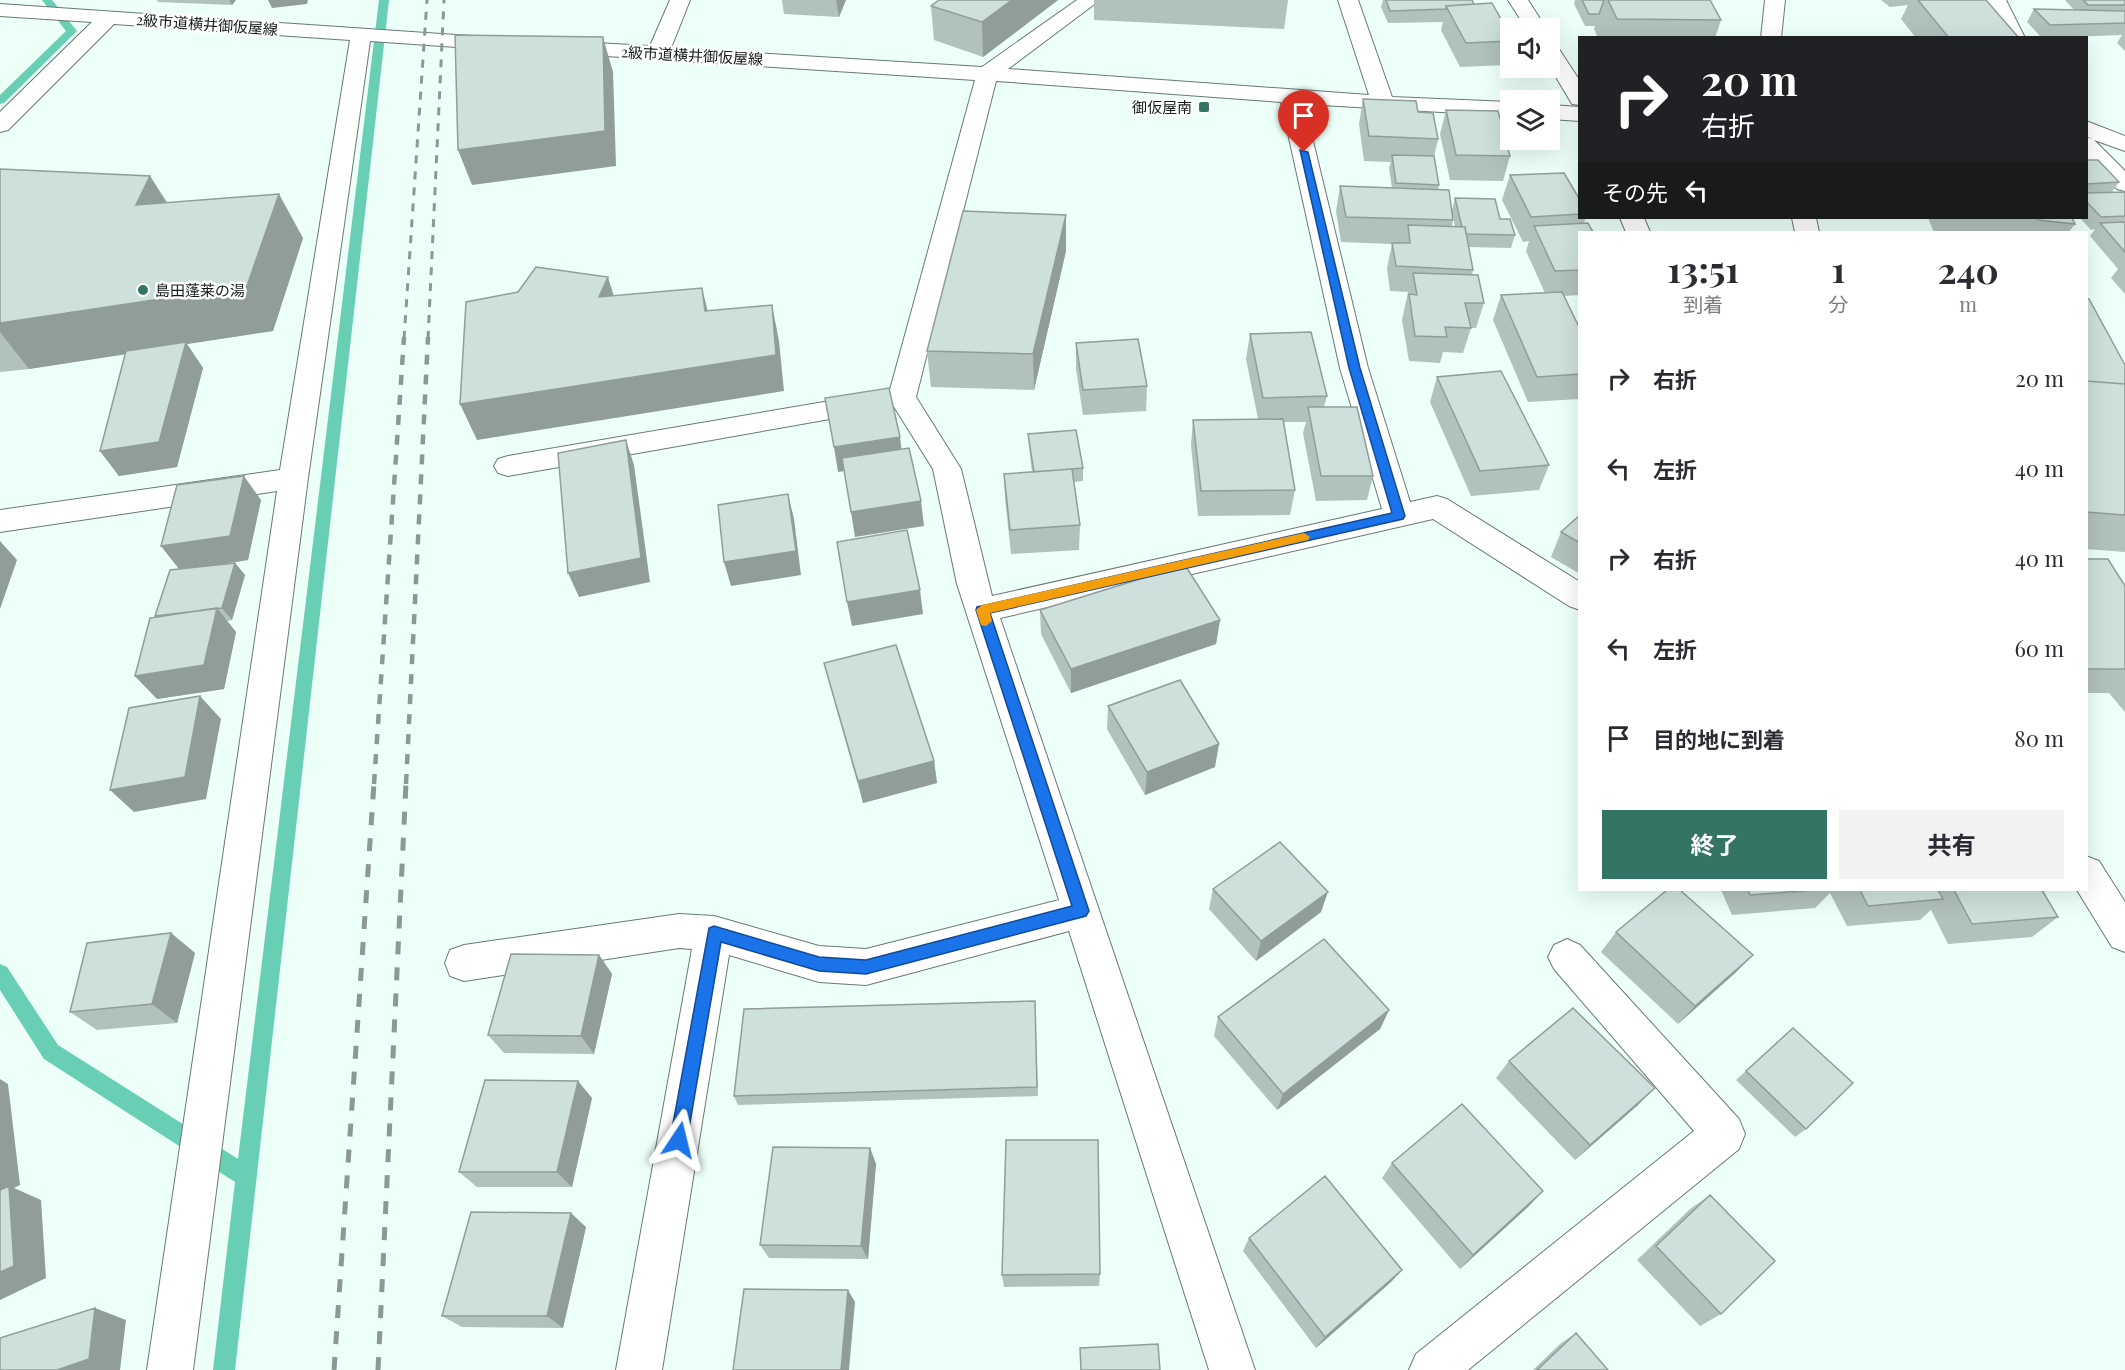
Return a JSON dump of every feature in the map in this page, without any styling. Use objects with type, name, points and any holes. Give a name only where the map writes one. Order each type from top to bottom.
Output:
[{"type":"street","points":[[658,53],[680,0]]},
{"type":"street","points":[[1090,0],[987,74],[902,397],[947,470],[973,584],[1232,1370]]},
{"type":"street","points":[[1348,0],[1383,103]]},
{"type":"street","points":[[1518,0],[1530,18]]},
{"type":"street","points":[[1771,36],[1775,0]]},
{"type":"street","points":[[1996,0],[2014,36]]},
{"type":"street","name":"2級市道横井御仮屋線","points":[[0,10],[521,45]]},
{"type":"street","points":[[0,125],[109,17]]},
{"type":"street","points":[[170,1370],[293,478],[361,35]]},
{"type":"street","name":"2級市道横井御仮屋線","points":[[544,47],[987,74],[1383,103],[1500,109]]},
{"type":"street","points":[[1560,66],[1578,96]]},
{"type":"street","points":[[1291,96],[1354,368],[1399,516]]},
{"type":"street","points":[[1560,113],[1578,114]]},
{"type":"street","points":[[2088,118],[2115,117]]},
{"type":"street","points":[[2088,129],[2125,144]]},
{"type":"street","points":[[2088,146],[2125,184]]},
{"type":"street","points":[[508,466],[902,397]]},
{"type":"street","points":[[0,521],[293,478]]},
{"type":"street","points":[[982,610],[1437,507],[1578,597]]},
{"type":"street","points":[[2088,874],[2125,935]]},
{"type":"street","points":[[464,963],[679,931],[714,933],[819,964],[866,967],[1081,911]]},
{"type":"street","points":[[639,1370],[714,933]]},
{"type":"street","points":[[1432,1370],[1724,1134],[1567,957]]},
{"type":"building","points":[[939,0],[1012,0],[982,22],[931,6]]},
{"type":"building","points":[[1386,0],[1472,0],[1474,4],[1446,6],[1446,9],[1390,11]]},
{"type":"building","points":[[1582,0],[1604,0],[1599,14],[1589,14]]},
{"type":"building","points":[[1608,0],[1710,0],[1721,20],[1617,19]]},
{"type":"building","points":[[1918,0],[1986,0],[2017,36],[1947,36]]},
{"type":"building","points":[[2083,0],[2125,0],[2125,5],[2088,5]]},
{"type":"building","points":[[1492,3],[1500,18],[1500,41],[1466,43],[1446,6]]},
{"type":"building","points":[[2034,9],[2125,11],[2125,23],[2050,25]]},
{"type":"building","points":[[455,35],[603,37],[605,131],[458,150]]},
{"type":"building","points":[[1363,99],[1416,101],[1418,112],[1433,113],[1438,139],[1369,136]]},
{"type":"building","points":[[1446,110],[1498,111],[1500,150],[1508,150],[1510,156],[1456,155]]},
{"type":"building","points":[[1392,155],[1434,156],[1439,185],[1396,183]]},
{"type":"building","points":[[2088,160],[2098,160],[2119,182],[2088,184]]},
{"type":"building","points":[[0,169],[150,176],[136,205],[279,194],[247,286],[0,323]]},
{"type":"building","points":[[1564,173],[1578,197],[1578,214],[1531,217],[1510,175]]},
{"type":"building","points":[[1340,186],[1449,190],[1453,220],[1346,217]]},
{"type":"building","points":[[2125,192],[2125,216],[2101,217],[2088,203],[2088,193]]},
{"type":"building","points":[[1455,198],[1495,199],[1500,219],[1510,219],[1515,235],[1466,234]]},
{"type":"building","points":[[963,211],[1066,215],[1033,354],[927,351]]},
{"type":"building","points":[[2072,219],[2075,224],[2038,220]]},
{"type":"building","points":[[2125,222],[2125,252],[2100,223]]},
{"type":"building","points":[[1588,223],[1592,231],[1578,231],[1578,270],[1555,271],[1534,226]]},
{"type":"building","points":[[1408,225],[1465,227],[1473,270],[1396,266],[1392,243],[1410,243]]},
{"type":"building","points":[[536,267],[608,277],[599,297],[702,288],[705,311],[772,305],[776,355],[460,404],[466,302],[518,292]]},
{"type":"building","points":[[1413,273],[1478,275],[1484,303],[1465,303],[1471,328],[1445,327],[1447,337],[1415,336],[1409,294],[1417,295]]},
{"type":"building","points":[[1562,292],[1578,325],[1578,374],[1537,377],[1501,295]]},
{"type":"building","points":[[2088,299],[2125,365],[2125,384],[2088,381]]},
{"type":"building","points":[[1311,332],[1327,396],[1263,398],[1250,334]]},
{"type":"building","points":[[1138,339],[1147,386],[1083,390],[1076,343]]},
{"type":"building","points":[[186,342],[159,442],[100,451],[126,351]]},
{"type":"building","points":[[1501,371],[1549,465],[1480,471],[1437,377]]},
{"type":"building","points":[[2088,381],[2125,384],[2125,515],[2088,512]]},
{"type":"building","points":[[889,388],[900,437],[834,447],[825,398]]},
{"type":"building","points":[[1308,407],[1357,407],[1373,476],[1321,476]]},
{"type":"building","points":[[1283,419],[1295,490],[1201,491],[1193,420]]},
{"type":"building","points":[[1076,430],[1083,468],[1034,472],[1028,434]]},
{"type":"building","points":[[626,440],[641,558],[568,573],[558,453]]},
{"type":"building","points":[[909,448],[921,501],[851,512],[842,458]]},
{"type":"building","points":[[1072,469],[1080,525],[1010,530],[1004,474]]},
{"type":"building","points":[[244,476],[230,536],[161,546],[177,485]]},
{"type":"building","points":[[788,494],[796,551],[724,562],[718,505]]},
{"type":"building","points":[[1578,517],[1578,542],[1561,532]]},
{"type":"building","points":[[907,530],[920,590],[847,602],[837,542]]},
{"type":"building","points":[[2088,559],[2108,559],[2125,586],[2125,669],[2088,669]]},
{"type":"building","points":[[235,563],[222,608],[155,616],[170,570]]},
{"type":"building","points":[[1185,565],[1220,620],[1071,669],[1040,610]]},
{"type":"building","points":[[217,608],[204,665],[135,676],[150,618]]},
{"type":"building","points":[[896,645],[934,761],[858,781],[824,663]]},
{"type":"building","points":[[1180,680],[1219,744],[1147,772],[1108,706]]},
{"type":"building","points":[[200,696],[185,777],[110,790],[129,708]]},
{"type":"building","points":[[1280,842],[1328,892],[1261,941],[1213,889]]},
{"type":"building","points":[[1666,891],[1681,891],[1753,955],[1695,1006],[1616,932]]},
{"type":"building","points":[[1748,891],[1802,891],[1750,895]]},
{"type":"building","points":[[1860,891],[1939,891],[1943,899],[1868,906]]},
{"type":"building","points":[[1955,891],[2043,891],[2058,917],[1972,924]]},
{"type":"building","points":[[171,933],[152,1004],[70,1012],[87,943]]},
{"type":"building","points":[[1324,939],[1389,1010],[1283,1094],[1218,1017]]},
{"type":"building","points":[[511,954],[599,955],[581,1036],[488,1035]]},
{"type":"building","points":[[1035,1001],[1037,1087],[734,1096],[744,1009]]},
{"type":"building","points":[[1573,1008],[1655,1088],[1590,1145],[1509,1061]]},
{"type":"building","points":[[1793,1028],[1853,1083],[1806,1129],[1746,1071]]},
{"type":"building","points":[[485,1080],[578,1081],[557,1172],[459,1172]]},
{"type":"building","points":[[1462,1104],[1543,1191],[1473,1255],[1392,1163]]},
{"type":"building","points":[[1006,1140],[1098,1140],[1100,1274],[1002,1275]]},
{"type":"building","points":[[773,1147],[870,1148],[861,1246],[760,1245]]},
{"type":"building","points":[[1325,1176],[1402,1270],[1325,1337],[1249,1238]]},
{"type":"building","points":[[9,1186],[14,1266],[0,1272],[0,1190]]},
{"type":"building","points":[[1710,1195],[1775,1261],[1721,1314],[1656,1246]]},
{"type":"building","points":[[471,1212],[571,1213],[547,1316],[442,1316]]},
{"type":"building","points":[[744,1289],[848,1290],[841,1370],[733,1370]]},
{"type":"building","points":[[95,1308],[89,1359],[57,1370],[0,1370],[0,1338]]},
{"type":"building","points":[[1576,1333],[1608,1370],[1537,1370]]},
{"type":"building","points":[[1158,1344],[1160,1370],[1081,1370],[1080,1348]]},
{"type":"waterway","points":[[0,101],[72,31],[47,0]]},
{"type":"waterway","points":[[247,1177],[384,0]]},
{"type":"waterway","points":[[0,973],[51,1052],[247,1177]]},
{"type":"waterway","points":[[224,1370],[247,1177]]},
{"type":"railway","points":[[404,339],[427,0]]},
{"type":"railway","points":[[428,339],[444,0]]},
{"type":"railway","points":[[374,784],[404,337]]},
{"type":"railway","points":[[406,784],[428,337]]},
{"type":"railway","points":[[334,1370],[374,783]]},
{"type":"railway","points":[[378,1370],[406,783]]},
{"type":"slow traffic","points":[[986,621],[982,610],[1304,537]]},
{"type":"place","name":"御仮屋南","points":[[1204,107]]},
{"type":"place","name":"島田蓬莱の湯","points":[[143,290]]},
{"type":"route","points":[[679,1140],[714,933],[819,964],[866,967],[1081,911],[982,610],[1399,516],[1354,368],[1304,152]]}]
